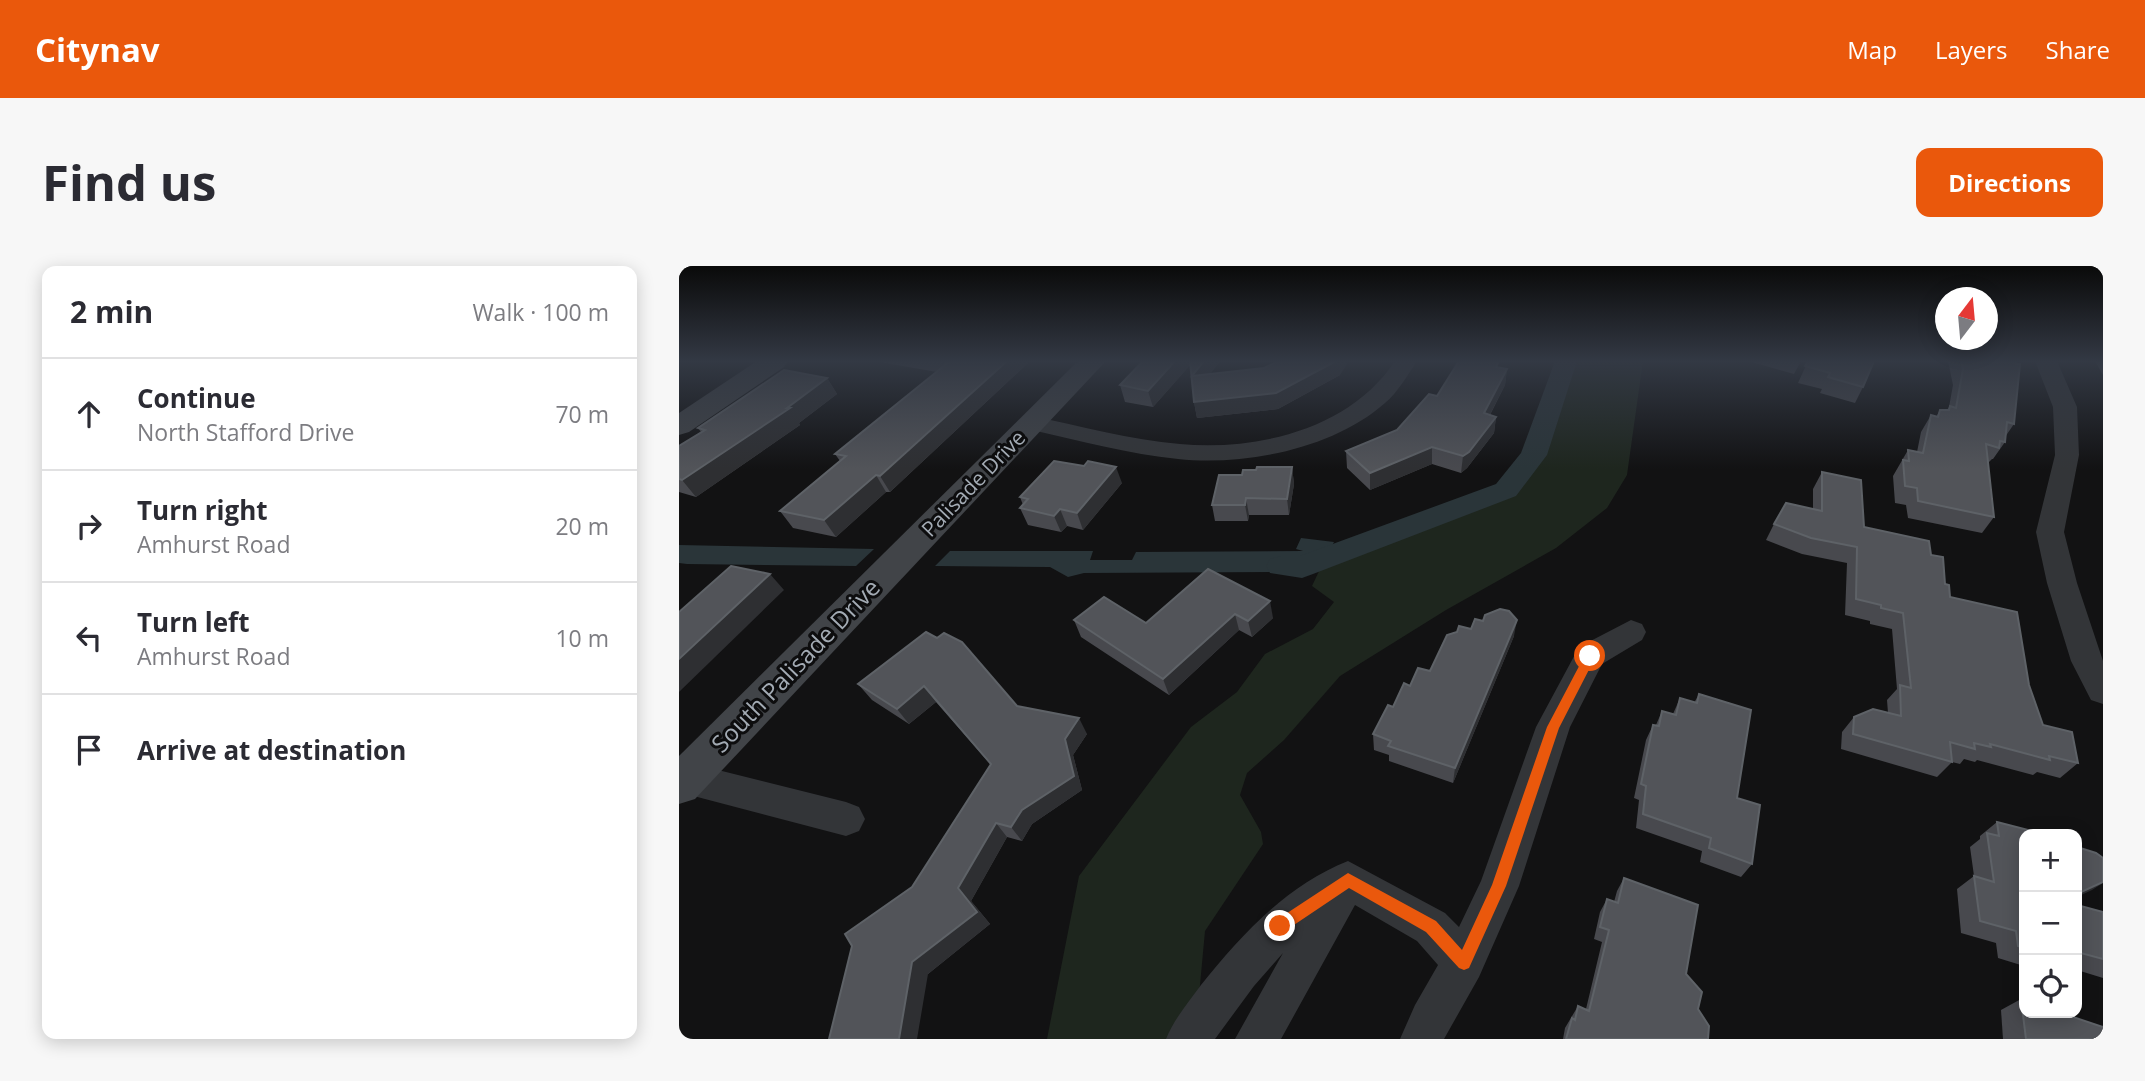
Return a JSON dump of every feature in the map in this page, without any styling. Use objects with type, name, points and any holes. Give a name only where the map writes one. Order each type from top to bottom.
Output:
[{"type":"street","points":[[679,426],[722,397]]},
{"type":"street","name":"Palisade Drive","points":[[899,559],[1057,397]]},
{"type":"street","points":[[1032,422],[1150,447],[1200,453],[1242,449],[1320,432],[1359,412],[1376,397]]},
{"type":"street","points":[[2061,397],[2065,407],[2067,456],[2050,532],[2061,583],[2087,662],[2103,691]]},
{"type":"street","name":"South Palisade Drive","points":[[682,782],[899,559]]},
{"type":"street","points":[[1422,1039],[1464,962],[1499,886],[1553,727],[1590,656],[1631,632]]},
{"type":"street","points":[[682,782],[846,819]]},
{"type":"street","points":[[1348,880],[1431,927],[1464,962]]},
{"type":"street","points":[[1188,1039],[1240,971],[1280,926],[1348,880]]},
{"type":"street","points":[[1258,1039],[1348,880]]},
{"type":"shaded area","points":[[1558,397],[1638,397],[1627,475],[1607,508],[1556,548],[1446,610],[1340,676],[1284,740],[1247,773],[1240,795],[1261,832],[1263,844],[1205,931],[1195,1039],[1047,1039],[1079,876],[1191,727],[1237,692],[1265,654],[1313,629],[1334,602],[1312,586],[1321,567],[1491,502],[1529,472]]},
{"type":"shaded area","points":[[1301,538],[1334,542],[1321,567],[1290,572],[1084,573],[1068,577],[1050,567],[935,566],[950,551],[1093,551],[1090,560],[1132,560],[1136,552],[1303,551],[1296,549]]},
{"type":"shaded area","points":[[679,545],[874,549],[856,566],[687,564],[679,563]]},
{"type":"building","points":[[744,397],[802,397],[787,408],[790,408],[682,480],[679,479],[679,446],[705,430],[698,428]]},
{"type":"building","points":[[905,397],[967,397],[880,476],[876,475],[824,520],[780,511],[846,456],[835,454]]},
{"type":"building","points":[[1194,397],[1239,397],[1194,402]]},
{"type":"building","points":[[1426,397],[1492,397],[1484,413],[1496,417],[1463,456],[1432,447],[1370,473],[1346,451],[1397,430]]},
{"type":"building","points":[[1958,397],[2017,397],[2014,424],[2007,422],[2005,442],[2000,441],[1999,448],[1986,444],[1994,517],[1918,501],[1917,488],[1905,486],[1903,460],[1909,461],[1908,450],[1923,453],[1931,415],[1938,417],[1940,410],[1949,410],[1950,406],[1956,408]]},
{"type":"building","points":[[1054,461],[1084,466],[1088,461],[1116,467],[1077,513],[1060,509],[1054,516],[1020,508],[1028,499],[1020,497]]},
{"type":"building","points":[[1257,467],[1292,467],[1287,499],[1246,498],[1245,505],[1212,505],[1219,475],[1242,475],[1243,470],[1256,470]]},
{"type":"building","points":[[1822,472],[1861,480],[1864,527],[1929,541],[1931,555],[1943,557],[1945,584],[1949,585],[1950,597],[2017,612],[2029,685],[2043,725],[2072,732],[2078,763],[2049,756],[2050,760],[1990,744],[1991,747],[1974,743],[1975,749],[1950,742],[1952,762],[1853,734],[1854,717],[1873,709],[1901,716],[1900,685],[1911,688],[1903,613],[1856,599],[1857,547],[1811,538],[1774,524],[1786,503],[1822,511]]},
{"type":"building","points":[[731,566],[770,574],[679,659],[679,612]]},
{"type":"building","points":[[1208,569],[1270,601],[1248,621],[1235,614],[1163,679],[1074,620],[1104,597],[1146,623]]},
{"type":"building","points":[[1500,609],[1509,611],[1517,620],[1455,768],[1388,746],[1391,741],[1373,734],[1388,705],[1393,707],[1404,683],[1410,686],[1418,668],[1430,671],[1447,635],[1457,632],[1459,626],[1471,629],[1475,619],[1483,621],[1485,615]]},
{"type":"building","points":[[926,632],[937,638],[944,633],[962,642],[1017,706],[1079,718],[1065,739],[1074,776],[1022,810],[1011,827],[996,823],[958,888],[977,912],[912,962],[899,1039],[829,1039],[852,946],[845,934],[912,887],[991,764],[924,686],[897,709],[858,684]]},
{"type":"building","points":[[1699,694],[1751,710],[1737,798],[1760,805],[1752,864],[1709,848],[1711,838],[1643,814],[1646,786],[1641,784],[1653,725],[1659,726],[1662,711],[1676,715],[1680,698],[1697,703]]},
{"type":"building","points":[[1997,822],[2024,829],[2019,829],[2019,946],[2016,931],[1980,921],[1974,876],[1994,882],[1987,833],[1999,836]]},
{"type":"building","points":[[2082,849],[2103,858],[2103,882],[2082,892]]},
{"type":"building","points":[[1624,878],[1698,905],[1686,974],[1702,992],[1698,1009],[1709,1026],[1708,1039],[1566,1039],[1578,1006],[1589,1011],[1609,930],[1600,927],[1607,899],[1618,903]]},
{"type":"building","points":[[2082,906],[2103,912],[2103,959],[2082,953]]},
{"type":"building","points":[[2023,1018],[2076,1018],[2103,1027],[2103,1039],[2026,1039]]},
{"type":"waterway","points":[[1281,566],[1302,567],[1506,490],[1534,455],[1554,397]]},
{"type":"route","points":[[1280,926],[1348,880],[1431,927],[1464,962],[1499,886],[1553,727],[1590,656]]}]
